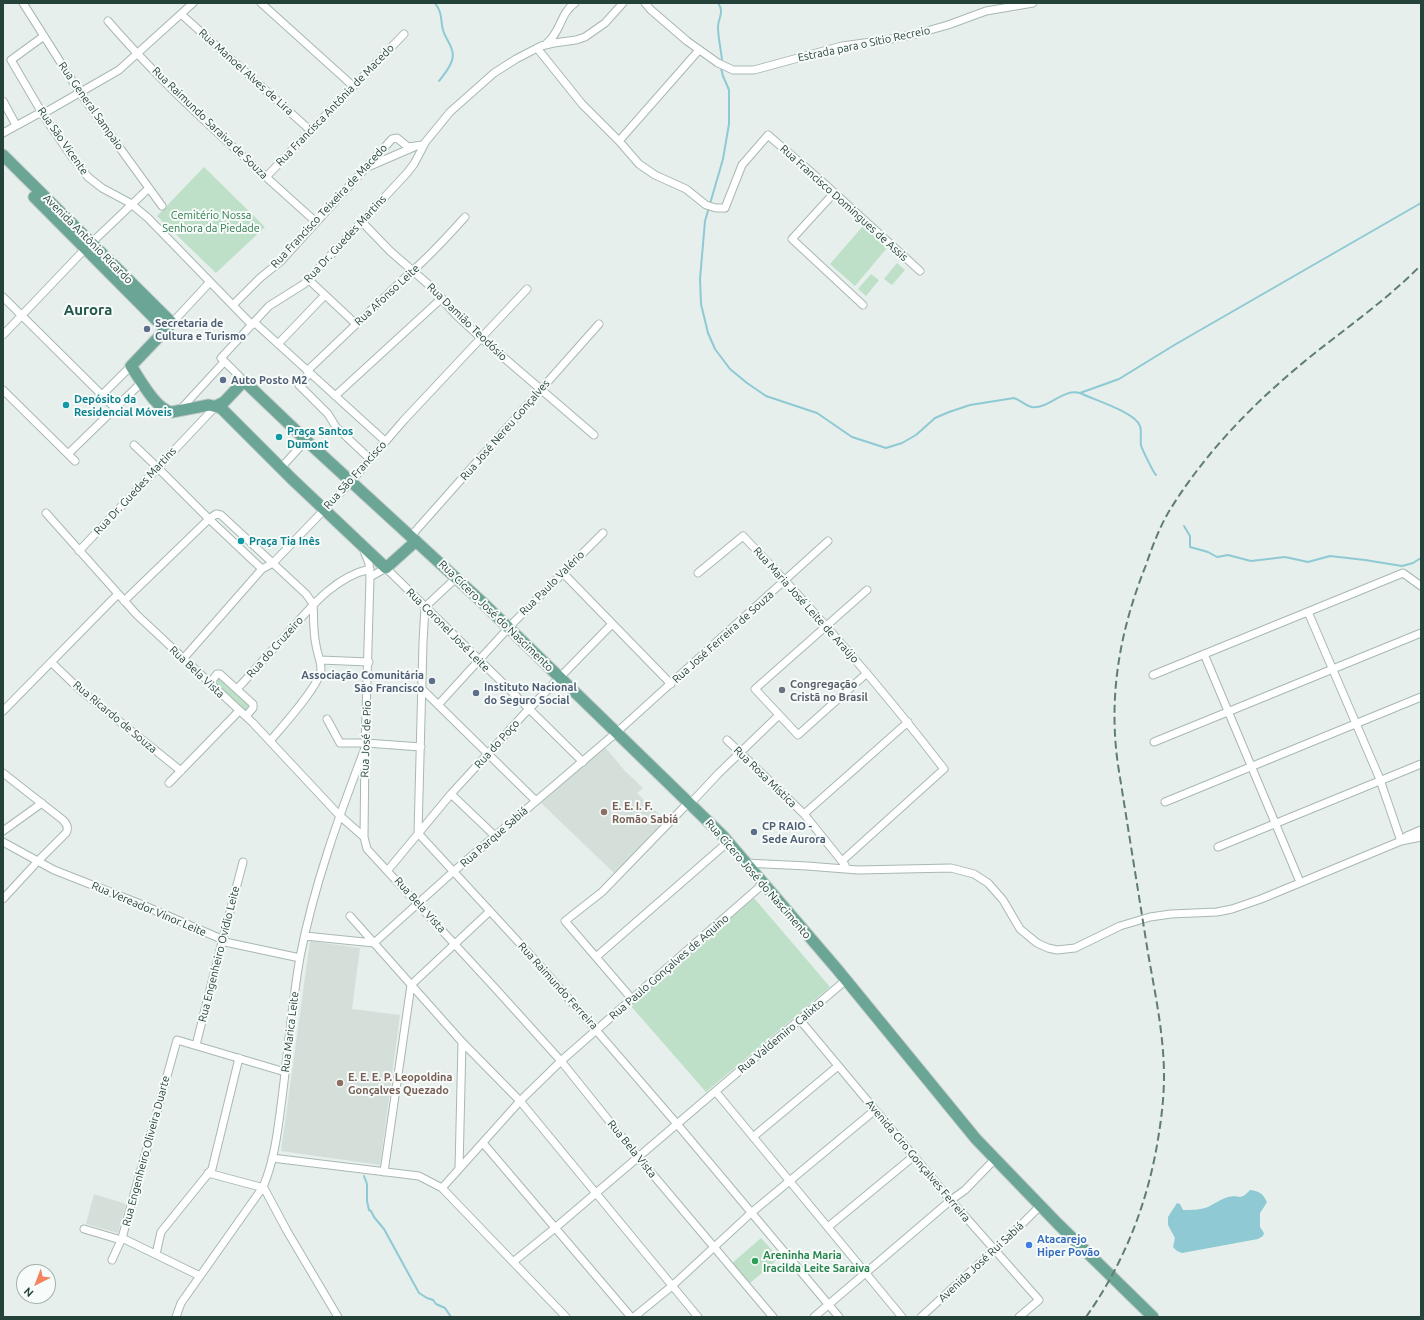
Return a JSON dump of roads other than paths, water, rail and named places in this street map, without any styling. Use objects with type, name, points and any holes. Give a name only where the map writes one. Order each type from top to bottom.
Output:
[{"type":"main road","name":"Avenida Antônio Ricardo","points":[[3,155],[89,246],[169,326]]},
{"type":"main road","name":"Avenida Antônio Ricardo","points":[[3,165],[89,246]]},
{"type":"main road","points":[[169,326],[131,366],[154,399],[170,412],[209,405],[216,406]]},
{"type":"main road","name":"Rua Dr. Guedes Martins","points":[[216,406],[224,402],[244,381]]},
{"type":"main road","name":"Rua Cícero José do Nascimento","points":[[244,381],[306,440],[414,538],[560,677],[728,842],[846,980],[954,1113],[995,1160],[1153,1317]]},
{"type":"main road","name":"Rua Coronel José Leite","points":[[216,406],[224,411],[281,468],[386,568]]},
{"type":"main road","name":"Rua José Nereu Gonçalves","points":[[386,568],[414,538]]},
{"type":"street","name":"Rua General Sampaio","points":[[24,3],[80,93],[162,206]]},
{"type":"street","points":[[3,133],[36,115],[43,114],[119,70],[193,3]]},
{"type":"street","points":[[262,3],[354,86]]},
{"type":"street","points":[[545,45],[555,36],[566,12],[575,3]]},
{"type":"street","points":[[367,168],[422,144],[450,112],[488,78],[516,59],[545,45],[585,37],[606,21],[623,3]]},
{"type":"street","name":"Estrada para o Sítio Recreio","points":[[645,3],[651,10],[699,50],[728,68],[738,71],[754,70],[842,46],[916,34],[948,25],[986,10],[1033,3]]},
{"type":"street","name":"Rua Manoel Alves de Lira","points":[[181,14],[311,131]]},
{"type":"street","name":"Rua Raimundo Saraiva de Souza","points":[[108,21],[138,54],[218,134],[316,222]]},
{"type":"street","name":"Rua Francisca Antônia de Macedo","points":[[266,177],[404,34]]},
{"type":"street","name":"Rua São Vicente","points":[[44,36],[11,60],[43,114],[72,158],[90,180],[132,204],[152,222],[233,305],[385,442]]},
{"type":"street","points":[[537,48],[582,104],[619,141],[699,50]]},
{"type":"street","points":[[3,101],[16,125]]},
{"type":"street","name":"Rua Francisco Domingues de Assis","points":[[619,141],[639,164],[650,172],[686,189],[706,205],[713,208],[725,208],[742,165],[768,135],[920,271]]},
{"type":"street","name":"Rua Francisco Teixeira de Macedo","points":[[233,305],[260,278],[281,261],[395,138],[407,146],[422,144]]},
{"type":"street","name":"Rua Dr. Guedes Martins","points":[[179,411],[253,323],[272,304],[299,288],[410,170],[422,144]]},
{"type":"street","points":[[3,334],[89,246],[149,188]]},
{"type":"street","points":[[834,193],[792,239],[863,305]]},
{"type":"street","name":"Rua Afonso Leite","points":[[370,459],[336,427],[328,414],[299,385],[308,372],[412,270],[442,243],[465,217]]},
{"type":"street","name":"Rua Damião Teodósio","points":[[362,222],[387,248],[442,298],[456,315],[480,338],[594,435]]},
{"type":"street","points":[[308,279],[356,324]]},
{"type":"street","points":[[169,326],[210,282]]},
{"type":"street","name":"Rua São Francisco","points":[[183,659],[262,569],[272,563],[351,481],[480,338],[528,289]]},
{"type":"street","points":[[278,344],[325,295]]},
{"type":"street","points":[[3,297],[115,408]]},
{"type":"street","points":[[335,396],[442,298]]},
{"type":"street","name":"Rua José Nereu Gonçalves","points":[[414,538],[540,389],[599,324]]},
{"type":"street","name":"Rua Cícero José do Nascimento","points":[[222,360],[244,381]]},
{"type":"street","points":[[102,395],[131,366]]},
{"type":"street","points":[[68,454],[142,382]]},
{"type":"street","points":[[3,390],[74,461]]},
{"type":"street","name":"Rua Dr. Guedes Martins","points":[[79,551],[216,406]]},
{"type":"street","points":[[281,468],[306,440]]},
{"type":"street","points":[[134,445],[262,569]]},
{"type":"street","name":"Rua Bela Vista","points":[[46,513],[124,601],[183,659],[246,716],[339,815],[364,837],[367,849],[388,870],[561,1061],[638,1157],[773,1317]]},
{"type":"street","points":[[124,601],[216,514],[221,515],[306,594],[313,605],[315,640],[321,671],[317,681],[286,723],[270,741]]},
{"type":"street","name":"Rua Coronel José Leite","points":[[348,531],[366,555],[370,573]]},
{"type":"street","name":"Rua Paulo Valério","points":[[438,705],[508,628],[603,533]]},
{"type":"street","name":"Rua Maria José Leite de Araújo","points":[[698,573],[743,536],[785,580],[867,673],[908,722],[944,769],[842,861]]},
{"type":"street","name":"Rua José Ferreira de Souza","points":[[617,732],[828,541]]},
{"type":"street","name":"Rua José Nereu Gonçalves","points":[[313,605],[331,588],[357,572],[370,573],[386,568]]},
{"type":"street","name":"Rua Coronel José Leite","points":[[386,568],[583,762]]},
{"type":"street","name":"Rua José de Pio","points":[[364,837],[370,573]]},
{"type":"street","points":[[562,573],[671,684]]},
{"type":"street","points":[[1153,675],[1403,573],[1421,586]]},
{"type":"street","points":[[418,833],[426,607],[456,578]]},
{"type":"street","points":[[867,590],[755,689],[798,735],[867,673]]},
{"type":"street","points":[[3,711],[118,594]]},
{"type":"street","name":"Rua do Cruzeiro","points":[[237,689],[313,605]]},
{"type":"street","points":[[1308,612],[1380,781],[1401,841]]},
{"type":"street","name":"Rua do Poço","points":[[388,870],[451,794],[487,754],[612,624]]},
{"type":"street","points":[[1154,742],[1421,633]]},
{"type":"street","points":[[1204,654],[1300,882]]},
{"type":"street","points":[[320,660],[368,662]]},
{"type":"street","name":"Rua Ricardo de Souza","points":[[51,662],[78,688],[180,771]]},
{"type":"street","points":[[210,683],[217,674],[220,674],[237,689],[253,704],[253,708],[246,716]]},
{"type":"street","points":[[422,689],[536,801]]},
{"type":"street","points":[[1165,802],[1421,697]]},
{"type":"street","points":[[169,783],[239,711]]},
{"type":"street","points":[[632,999],[565,922],[608,887],[718,774],[779,715]]},
{"type":"street","points":[[327,719],[340,743],[421,747]]},
{"type":"street","points":[[804,814],[908,722]]},
{"type":"street","name":"Rua Parque Sabiá","points":[[374,943],[454,871],[617,732]]},
{"type":"street","name":"Rua Rosa Mística","points":[[727,740],[804,814],[848,870]]},
{"type":"street","name":"Rua Marica Leite","points":[[264,1190],[270,1171],[280,1115],[292,1010],[300,958],[321,872],[339,815],[365,745]]},
{"type":"street","points":[[1218,847],[1421,764]]},
{"type":"street","points":[[3,773],[63,820],[67,825],[66,833],[3,899]]},
{"type":"street","points":[[451,794],[495,836]]},
{"type":"street","points":[[3,831],[42,803]]},
{"type":"street","points":[[1401,841],[1408,835],[1421,830]]},
{"type":"street","name":"Rua Raimundo Ferreira","points":[[418,833],[536,960],[677,1124],[839,1317]]},
{"type":"street","points":[[745,863],[807,866],[848,870],[951,868],[974,874],[988,883],[1003,900],[1020,930],[1037,943],[1057,950],[1075,948],[1105,932],[1138,920],[1171,914],[1216,912],[1232,909],[1401,841],[1421,837]]},
{"type":"street","name":"Rua Vereador Vinor Leite","points":[[3,842],[54,870],[138,903],[225,942],[300,958]]},
{"type":"street","points":[[596,957],[728,842]]},
{"type":"street","name":"Rua Engenheiro Ovídio Leite","points":[[196,1045],[243,862]]},
{"type":"street","name":"Rua Paulo Gonçalves de Aquino","points":[[442,1188],[520,1101],[561,1061],[763,884]]},
{"type":"street","points":[[384,1172],[411,985],[454,943],[490,911]]},
{"type":"street","points":[[350,916],[462,1042],[520,1101],[698,1317]]},
{"type":"street","points":[[305,936],[374,943]]},
{"type":"street","name":"Rua Valdemiro Calixto","points":[[513,1262],[716,1092],[846,980]]},
{"type":"street","name":"Avenida Ciro Gonçalves Ferreira","points":[[800,1020],[951,1200],[1039,1300],[1019,1317]]},
{"type":"street","name":"Rua Engenheiro Oliveira Duarte","points":[[112,1260],[122,1239],[177,1040],[196,1045]]},
{"type":"street","points":[[459,1169],[462,1042]]},
{"type":"street","points":[[196,1045],[285,1072]]},
{"type":"street","points":[[156,1254],[161,1232],[210,1172],[239,1058]]},
{"type":"street","points":[[754,1137],[838,1066]]},
{"type":"street","points":[[716,1092],[902,1317]]},
{"type":"street","points":[[483,1142],[555,1228],[633,1317],[672,1286],[751,1214],[875,1110]]},
{"type":"street","points":[[828,1227],[914,1156]]},
{"type":"street","points":[[272,1158],[419,1176],[442,1188],[566,1317]]},
{"type":"street","points":[[814,1317],[951,1200],[965,1190],[995,1160]]},
{"type":"street","points":[[210,1172],[264,1190],[338,1317]]},
{"type":"street","points":[[176,1317],[178,1309],[184,1298],[264,1190]]},
{"type":"street","name":"Avenida José Rui Sabiá","points":[[920,1317],[995,1250],[1040,1206]]},
{"type":"street","points":[[84,1229],[122,1239],[200,1276]]},
{"type":"water","points":[[1250,1190],[1261,1193],[1267,1202],[1260,1213],[1260,1227],[1264,1233],[1263,1236],[1258,1239],[1182,1253],[1173,1247],[1175,1238],[1168,1225],[1168,1217],[1177,1203],[1180,1204],[1183,1210],[1202,1209],[1228,1197],[1244,1196]]},
{"type":"waterway","points":[[435,3],[439,10],[443,30],[453,54],[447,71],[439,81]]},
{"type":"waterway","points":[[718,3],[721,9],[718,24],[718,35],[722,60]]},
{"type":"waterway","points":[[721,68],[729,90],[729,124],[723,159],[705,221],[700,279],[701,304],[708,333],[715,349],[730,369],[766,396],[817,413],[852,437],[886,448],[902,443],[916,435],[935,418],[970,405],[1014,398],[1032,407],[1038,407],[1068,393],[1080,393],[1119,379],[1176,344],[1421,203]]},
{"type":"waterway","points":[[1080,393],[1123,411],[1137,421],[1141,428],[1142,447],[1156,475]]},
{"type":"waterway","points":[[1184,526],[1190,536],[1190,547],[1208,552],[1217,557],[1228,555],[1251,561],[1285,557],[1308,562],[1330,556],[1402,566],[1413,563],[1421,558]]},
{"type":"waterway","points":[[364,1176],[367,1184],[367,1201],[369,1210],[384,1229],[419,1293],[445,1308],[451,1317]]},
{"type":"railway","points":[[1086,1317],[1100,1296],[1124,1252],[1142,1206],[1155,1158],[1163,1097],[1164,1061],[1161,1030],[1115,739],[1114,713],[1118,663],[1129,614],[1156,538],[1168,513],[1193,476],[1221,441],[1252,408],[1285,378],[1389,295],[1421,265]]},
{"type":"place","name":"Secretaria de Cultura e Turismo","points":[[147,329]]},
{"type":"place","name":"Auto Posto M2","points":[[223,380]]},
{"type":"place","name":"Depósito da Residencial Móveis","points":[[66,405]]},
{"type":"place","name":"Praça Santos Dumont","points":[[279,437]]},
{"type":"place","name":"Praça Tia Inês","points":[[241,541]]},
{"type":"place","name":"Associação Comunitária São Francisco","points":[[432,681]]},
{"type":"place","name":"Congregação Cristã no Brasil","points":[[782,690]]},
{"type":"place","name":"Instituto Nacional do Seguro Social","points":[[476,693]]},
{"type":"place","name":"E. E. I. F. Romão Sabiá","points":[[604,812]]},
{"type":"place","name":"CP RAIO - Sede Aurora","points":[[754,832]]},
{"type":"place","name":"E. E. E. P. Leopoldina Gonçalves Quezado","points":[[340,1083]]},
{"type":"place","name":"Atacarejo Hiper Povão","points":[[1029,1245]]},
{"type":"place","name":"Areninha Maria Iracilda Leite Saraiva","points":[[755,1261]]},
{"type":"district","name":"Aurora","points":[[88,310]]},
{"type":"park label","name":"Cemitério Nossa Senhora da Piedade","points":[[211,221]]}]
